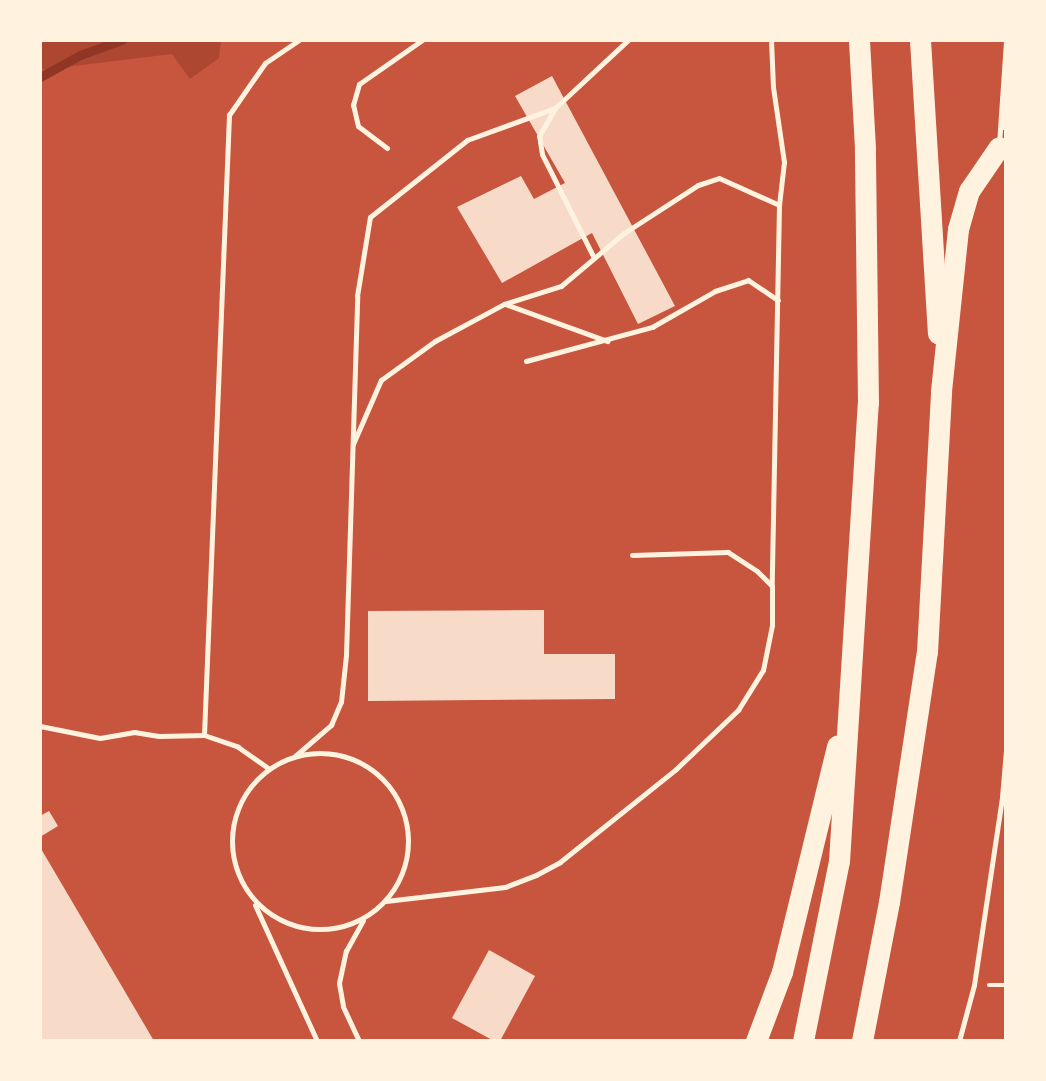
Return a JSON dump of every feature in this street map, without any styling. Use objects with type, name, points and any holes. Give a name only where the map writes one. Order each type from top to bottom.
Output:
[{"type":"highway","points":[[803,1041],[839,861],[868,403],[865,148],[859,40]]},
{"type":"highway","points":[[920,40],[941,391]]},
{"type":"highway","points":[[862,1041],[891,888],[927,652],[941,391],[958,229],[969,191],[1002,143]]},
{"type":"highway","points":[[756,1041],[782,972],[851,686]]},
{"type":"lane","points":[[204,735],[229,115],[265,63],[299,40]]},
{"type":"lane","points":[[387,148],[358,126],[353,105],[359,84],[422,40]]},
{"type":"lane","points":[[594,258],[542,154],[539,136],[555,108],[628,40]]},
{"type":"lane","points":[[386,901],[505,887],[560,862],[666,777],[738,710],[762,670],[772,625],[779,205],[784,162],[773,87],[771,40]]},
{"type":"lane","points":[[1002,143],[1006,42]]},
{"type":"lane","points":[[295,756],[331,725],[341,702],[346,655],[357,296],[370,217],[467,140],[555,108]]},
{"type":"lane","points":[[1002,143],[1006,113]]},
{"type":"lane","points":[[351,449],[381,380],[435,341],[504,304],[561,286],[624,233],[698,185],[719,178],[779,205]]},
{"type":"lane","points":[[526,361],[652,327],[715,291],[748,280],[778,300]]},
{"type":"lane","points":[[504,304],[607,341]]},
{"type":"lane","points":[[632,555],[728,552],[757,571],[772,586]]},
{"type":"lane","points":[[40,726],[100,738],[135,733],[159,736],[204,735],[238,747],[268,768]]},
{"type":"lane","points":[[959,1041],[974,985],[1006,750]]},
{"type":"lane","points":[[254,902],[278,920],[306,930],[336,929],[363,919],[386,901],[401,877],[408,850],[407,821],[396,795],[377,773],[353,758],[325,752],[295,756],[268,768],[247,790],[234,817],[230,847],[238,877],[254,902],[317,1041]]},
{"type":"lane","points":[[359,1041],[343,1006],[339,983],[346,951],[363,919]]},
{"type":"shaded area","points":[[40,40],[221,40],[219,58],[190,79],[172,54],[40,70]]},
{"type":"building","points":[[552,76],[675,306],[638,324],[592,233],[502,283],[457,207],[521,176],[534,199],[565,183],[515,96]]},
{"type":"building","points":[[544,610],[544,654],[615,654],[615,699],[368,701],[368,611]]},
{"type":"building","points":[[49,811],[58,826],[40,837],[40,816]]},
{"type":"building","points":[[40,847],[154,1041],[40,1041]]},
{"type":"building","points":[[489,950],[535,976],[500,1041],[494,1041],[452,1018]]},
{"type":"waterway","points":[[40,77],[80,55],[122,40]]}]
